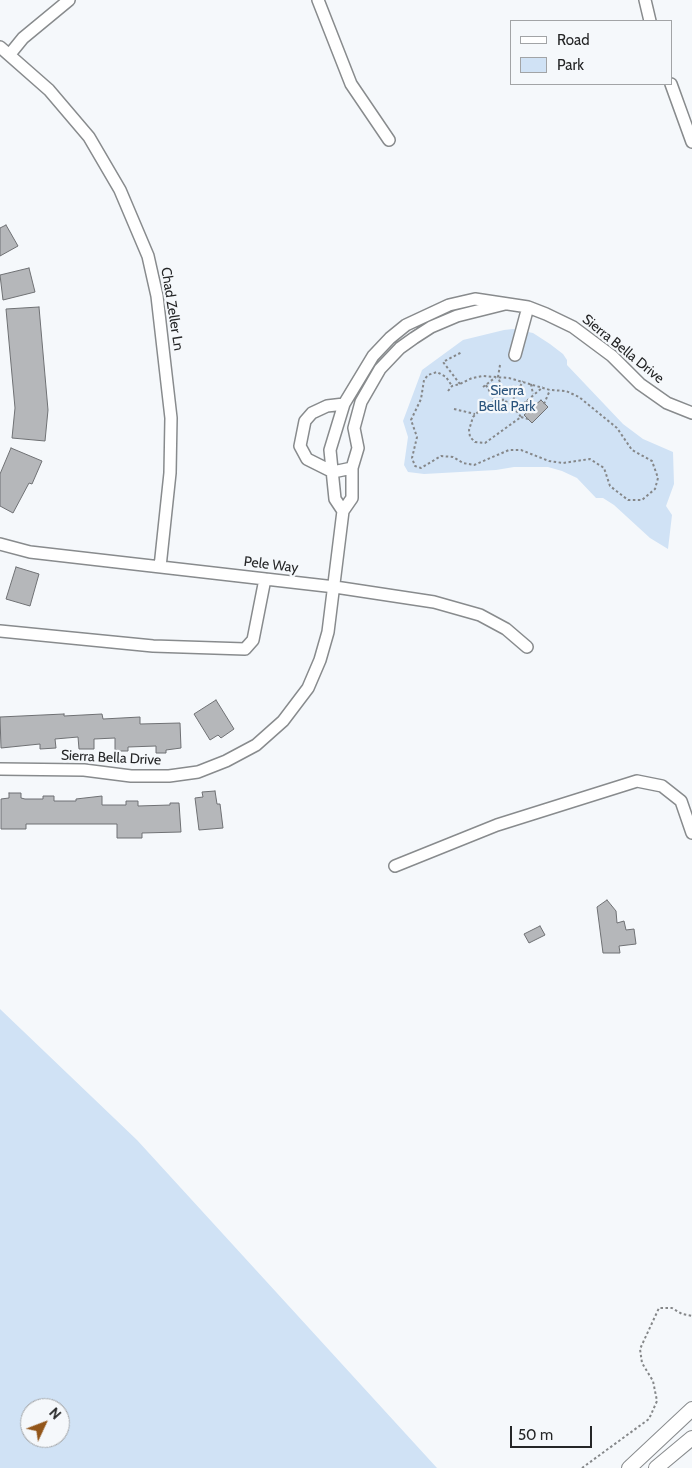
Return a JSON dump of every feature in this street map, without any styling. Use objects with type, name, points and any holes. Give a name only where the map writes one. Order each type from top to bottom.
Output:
[{"type":"main road","points":[[629,1468],[659,1442],[692,1409]]},
{"type":"main road","points":[[656,1468],[692,1438]]},
{"type":"street","points":[[10,54],[23,38],[69,0]]},
{"type":"street","points":[[318,0],[351,84],[389,140]]},
{"type":"street","points":[[645,0],[650,20]]},
{"type":"street","name":"Chad Zeller Ln","points":[[0,47],[49,90],[89,136],[120,190],[148,256],[157,296],[171,418],[170,473],[160,567]]},
{"type":"street","points":[[671,85],[692,142]]},
{"type":"street","name":"Sierra Bella Drive","points":[[343,511],[335,499],[330,450],[344,404],[373,356],[406,325],[449,305],[475,299],[528,307],[573,327],[612,356],[640,384],[667,403],[692,414]]},
{"type":"street","name":"Sierra Bella Drive","points":[[0,769],[84,770],[131,776],[169,776],[198,772],[226,761],[256,745],[283,721],[308,688],[320,660],[328,632],[343,511],[352,498],[352,468],[358,448],[354,428],[361,402],[380,369],[400,348],[431,327],[458,316],[505,304]]},
{"type":"street","points":[[515,355],[528,307]]},
{"type":"street","points":[[344,404],[327,406],[312,413],[305,420],[302,428],[300,446],[307,459],[333,472],[352,468]]},
{"type":"street","name":"Pele Way","points":[[0,544],[30,552],[335,587],[434,602],[480,615],[506,629],[527,647]]},
{"type":"street","points":[[0,631],[153,646],[245,649],[252,640],[265,579]]},
{"type":"street","points":[[395,866],[497,825],[637,781],[662,786],[681,801],[692,834]]},
{"type":"path","points":[[460,384],[443,362],[462,352]]},
{"type":"path","points":[[500,365],[497,377],[504,394],[503,400]]},
{"type":"path","points":[[448,391],[452,386],[472,378],[497,377],[523,381],[550,390],[566,391],[579,397],[616,428],[632,450],[652,461],[658,478],[652,494],[642,500],[628,500],[613,490],[604,468],[595,462],[583,459],[562,463],[549,461],[521,450],[509,450],[474,464],[463,463],[452,456],[441,456],[421,468],[416,466],[412,458],[417,437],[411,420],[421,399],[424,380],[428,375],[437,372],[452,386]]},
{"type":"path","points":[[483,387],[497,377]]},
{"type":"path","points":[[511,404],[523,381]]},
{"type":"path","points":[[530,383],[533,394]]},
{"type":"path","points":[[486,385],[495,401]]},
{"type":"path","points":[[516,410],[533,394],[543,388]]},
{"type":"path","points":[[544,404],[550,390]]},
{"type":"path","points":[[520,417],[491,440],[480,444],[470,437],[469,430],[475,414],[487,403],[503,400],[511,404],[520,417],[528,419]]},
{"type":"path","points":[[526,401],[532,408]]},
{"type":"path","points":[[454,409],[475,414]]},
{"type":"path","points":[[582,1468],[649,1419],[657,1401],[653,1381],[642,1363],[640,1349],[659,1308],[672,1308],[682,1314],[692,1316]]},
{"type":"green space","name":"Sierra Bella Park","points":[[513,329],[533,333],[550,344],[563,354],[567,360],[567,365],[623,424],[643,439],[673,452],[674,484],[666,506],[672,515],[668,549],[650,538],[614,505],[603,498],[596,498],[577,478],[562,471],[548,467],[514,467],[496,470],[424,474],[408,472],[404,465],[408,437],[403,421],[422,370],[463,340]]},
{"type":"green space","points":[[0,1009],[137,1140],[437,1468],[0,1468]]},
{"type":"building","points":[[6,225],[18,246],[0,256],[0,228]]},
{"type":"building","points":[[29,268],[35,292],[3,300],[0,275]]},
{"type":"building","points":[[39,307],[48,410],[45,441],[12,438],[15,408],[6,309]]},
{"type":"building","points":[[541,400],[548,407],[532,423],[524,415]]},
{"type":"building","points":[[11,448],[42,461],[32,484],[29,483],[13,513],[0,506],[0,474]]},
{"type":"building","points":[[16,567],[39,574],[30,606],[6,599]]},
{"type":"building","points":[[216,700],[234,729],[221,738],[218,735],[210,740],[194,714]]},
{"type":"building","points":[[64,714],[64,716],[102,714],[103,719],[140,717],[140,724],[180,723],[181,748],[166,750],[166,753],[156,753],[156,746],[128,747],[128,751],[115,751],[115,738],[94,739],[94,749],[79,749],[78,737],[55,739],[56,748],[40,749],[40,744],[1,748],[0,717]]},
{"type":"building","points":[[215,791],[217,804],[220,804],[223,828],[199,830],[195,798],[203,797],[202,792]]},
{"type":"building","points":[[9,793],[21,793],[21,798],[25,799],[43,799],[43,796],[54,796],[54,801],[76,801],[76,799],[102,796],[102,805],[126,805],[126,801],[138,801],[138,806],[179,803],[181,832],[142,833],[142,838],[117,838],[117,824],[26,824],[26,829],[1,829],[1,799],[9,798]]},
{"type":"building","points":[[607,900],[616,911],[617,923],[624,921],[626,930],[634,929],[636,944],[619,946],[620,953],[603,953],[597,907]]},
{"type":"building","points":[[540,926],[545,935],[529,943],[524,934]]}]
